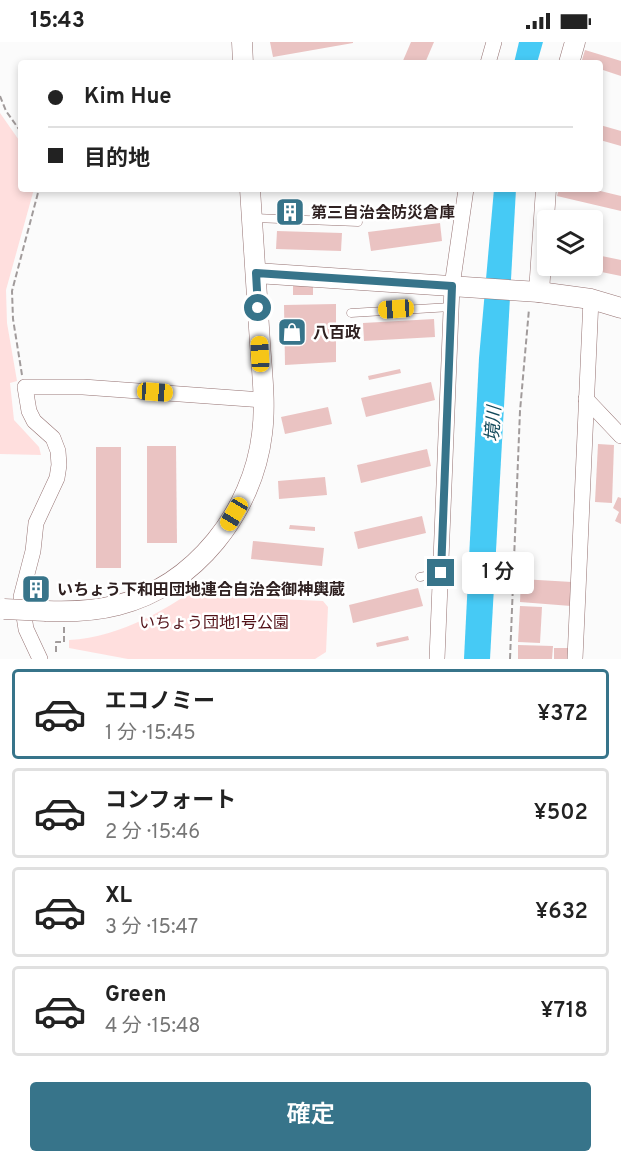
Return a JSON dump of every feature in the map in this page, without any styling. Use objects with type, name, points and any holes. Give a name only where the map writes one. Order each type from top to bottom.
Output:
[{"type":"street","points":[[242,42],[243,60]]},
{"type":"street","points":[[489,60],[494,42]]},
{"type":"street","points":[[570,60],[575,42]]},
{"type":"street","points":[[2,609],[77,612],[119,605],[175,579],[199,559],[224,531],[244,498],[262,435],[263,400],[250,192]]},
{"type":"street","points":[[437,659],[441,573],[443,370],[452,308],[459,286],[466,192]]},
{"type":"street","points":[[533,291],[546,192]]},
{"type":"street","points":[[256,273],[533,291],[591,299],[621,308]]},
{"type":"street","points":[[575,659],[591,299]]},
{"type":"street","points":[[40,659],[26,629],[21,597],[33,551],[36,523],[57,478],[59,465],[58,451],[53,438],[34,421],[29,411],[25,387],[83,387],[263,400]]},
{"type":"street","points":[[585,399],[621,436]]},
{"type":"lane","points":[[252,218],[358,222]]},
{"type":"lane","points":[[351,312],[452,308]]},
{"type":"lane","points":[[420,577],[441,573]]},
{"type":"path","points":[[0,96],[6,111],[18,128]]},
{"type":"path","points":[[25,387],[12,319],[12,291],[38,192]]},
{"type":"path","points":[[510,659],[517,539],[520,411],[533,291]]},
{"type":"path","points":[[56,652],[56,642],[64,642],[64,621]]},
{"type":"green space","points":[[0,113],[18,139],[18,192],[33,192],[6,290],[7,323],[17,381],[10,383],[14,420],[39,447],[41,455],[0,454]]},
{"type":"green space","name":"いちょう団地1号公園","points":[[211,579],[255,598],[323,601],[328,607],[326,652],[315,659],[128,659],[69,648],[69,640],[89,638],[126,627],[161,610]]},
{"type":"water","points":[[519,42],[543,42],[538,60],[515,60]]},
{"type":"water","name":"境川","points":[[494,192],[516,192],[490,659],[464,659],[479,358]]},
{"type":"building","points":[[270,42],[353,42],[353,43],[273,57]]},
{"type":"building","points":[[411,42],[434,42],[426,60],[403,60]]},
{"type":"building","points":[[585,50],[621,61],[621,76],[603,70],[603,60],[582,60]]},
{"type":"building","points":[[603,126],[621,131],[621,146],[603,141]]},
{"type":"building","points":[[558,192],[603,192],[621,196],[621,211],[557,196]]},
{"type":"building","points":[[422,205],[422,209],[388,213],[388,209]]},
{"type":"building","points":[[440,223],[442,241],[371,251],[368,232]]},
{"type":"building","points":[[277,231],[342,233],[341,251],[276,249]]},
{"type":"building","points":[[603,256],[621,260],[621,276],[603,272]]},
{"type":"building","points":[[313,285],[313,295],[293,295],[293,286]]},
{"type":"building","points":[[336,304],[336,362],[285,365],[284,305]]},
{"type":"building","points":[[434,319],[435,337],[364,341],[363,323]]},
{"type":"building","points":[[400,369],[401,373],[369,380],[368,376]]},
{"type":"building","points":[[431,382],[435,400],[366,417],[361,398]]},
{"type":"building","points":[[328,407],[332,424],[285,434],[281,417]]},
{"type":"building","points":[[598,444],[614,445],[612,503],[595,502]]},
{"type":"building","points":[[147,446],[176,446],[177,543],[147,543]]},
{"type":"building","points":[[96,447],[121,447],[121,568],[96,568]]},
{"type":"building","points":[[427,449],[431,466],[361,483],[357,465]]},
{"type":"building","points":[[325,477],[327,495],[279,499],[278,481]]},
{"type":"building","points":[[618,497],[621,498],[621,524],[615,521],[619,512],[613,508]]},
{"type":"building","points":[[422,516],[426,533],[358,549],[354,532]]},
{"type":"building","points":[[290,525],[315,527],[315,531],[289,529]]},
{"type":"building","points":[[253,541],[324,548],[322,566],[251,559]]},
{"type":"building","points":[[521,579],[572,582],[571,606],[520,602]]},
{"type":"building","name":"いちょう下和田団地連合自治会御神輿蔵","points":[[34,582],[43,585],[39,597],[29,593]]},
{"type":"building","points":[[418,588],[423,606],[353,623],[349,605]]},
{"type":"building","points":[[520,606],[542,607],[540,643],[518,642]]},
{"type":"building","points":[[408,636],[409,640],[377,647],[376,643]]},
{"type":"building","points":[[518,645],[553,646],[552,659],[518,659]]},
{"type":"building","points":[[554,648],[568,648],[568,659],[554,659]]},
{"type":"place","name":"第三自治会防災倉庫","points":[[290,212]]},
{"type":"place","name":"八百政","points":[[292,332]]},
{"type":"place","name":"いちょう下和田団地連合自治会御神輿蔵","points":[[36,589]]},
{"type":"route","points":[[258,308],[256,273],[452,286],[451,366],[441,573]]}]
